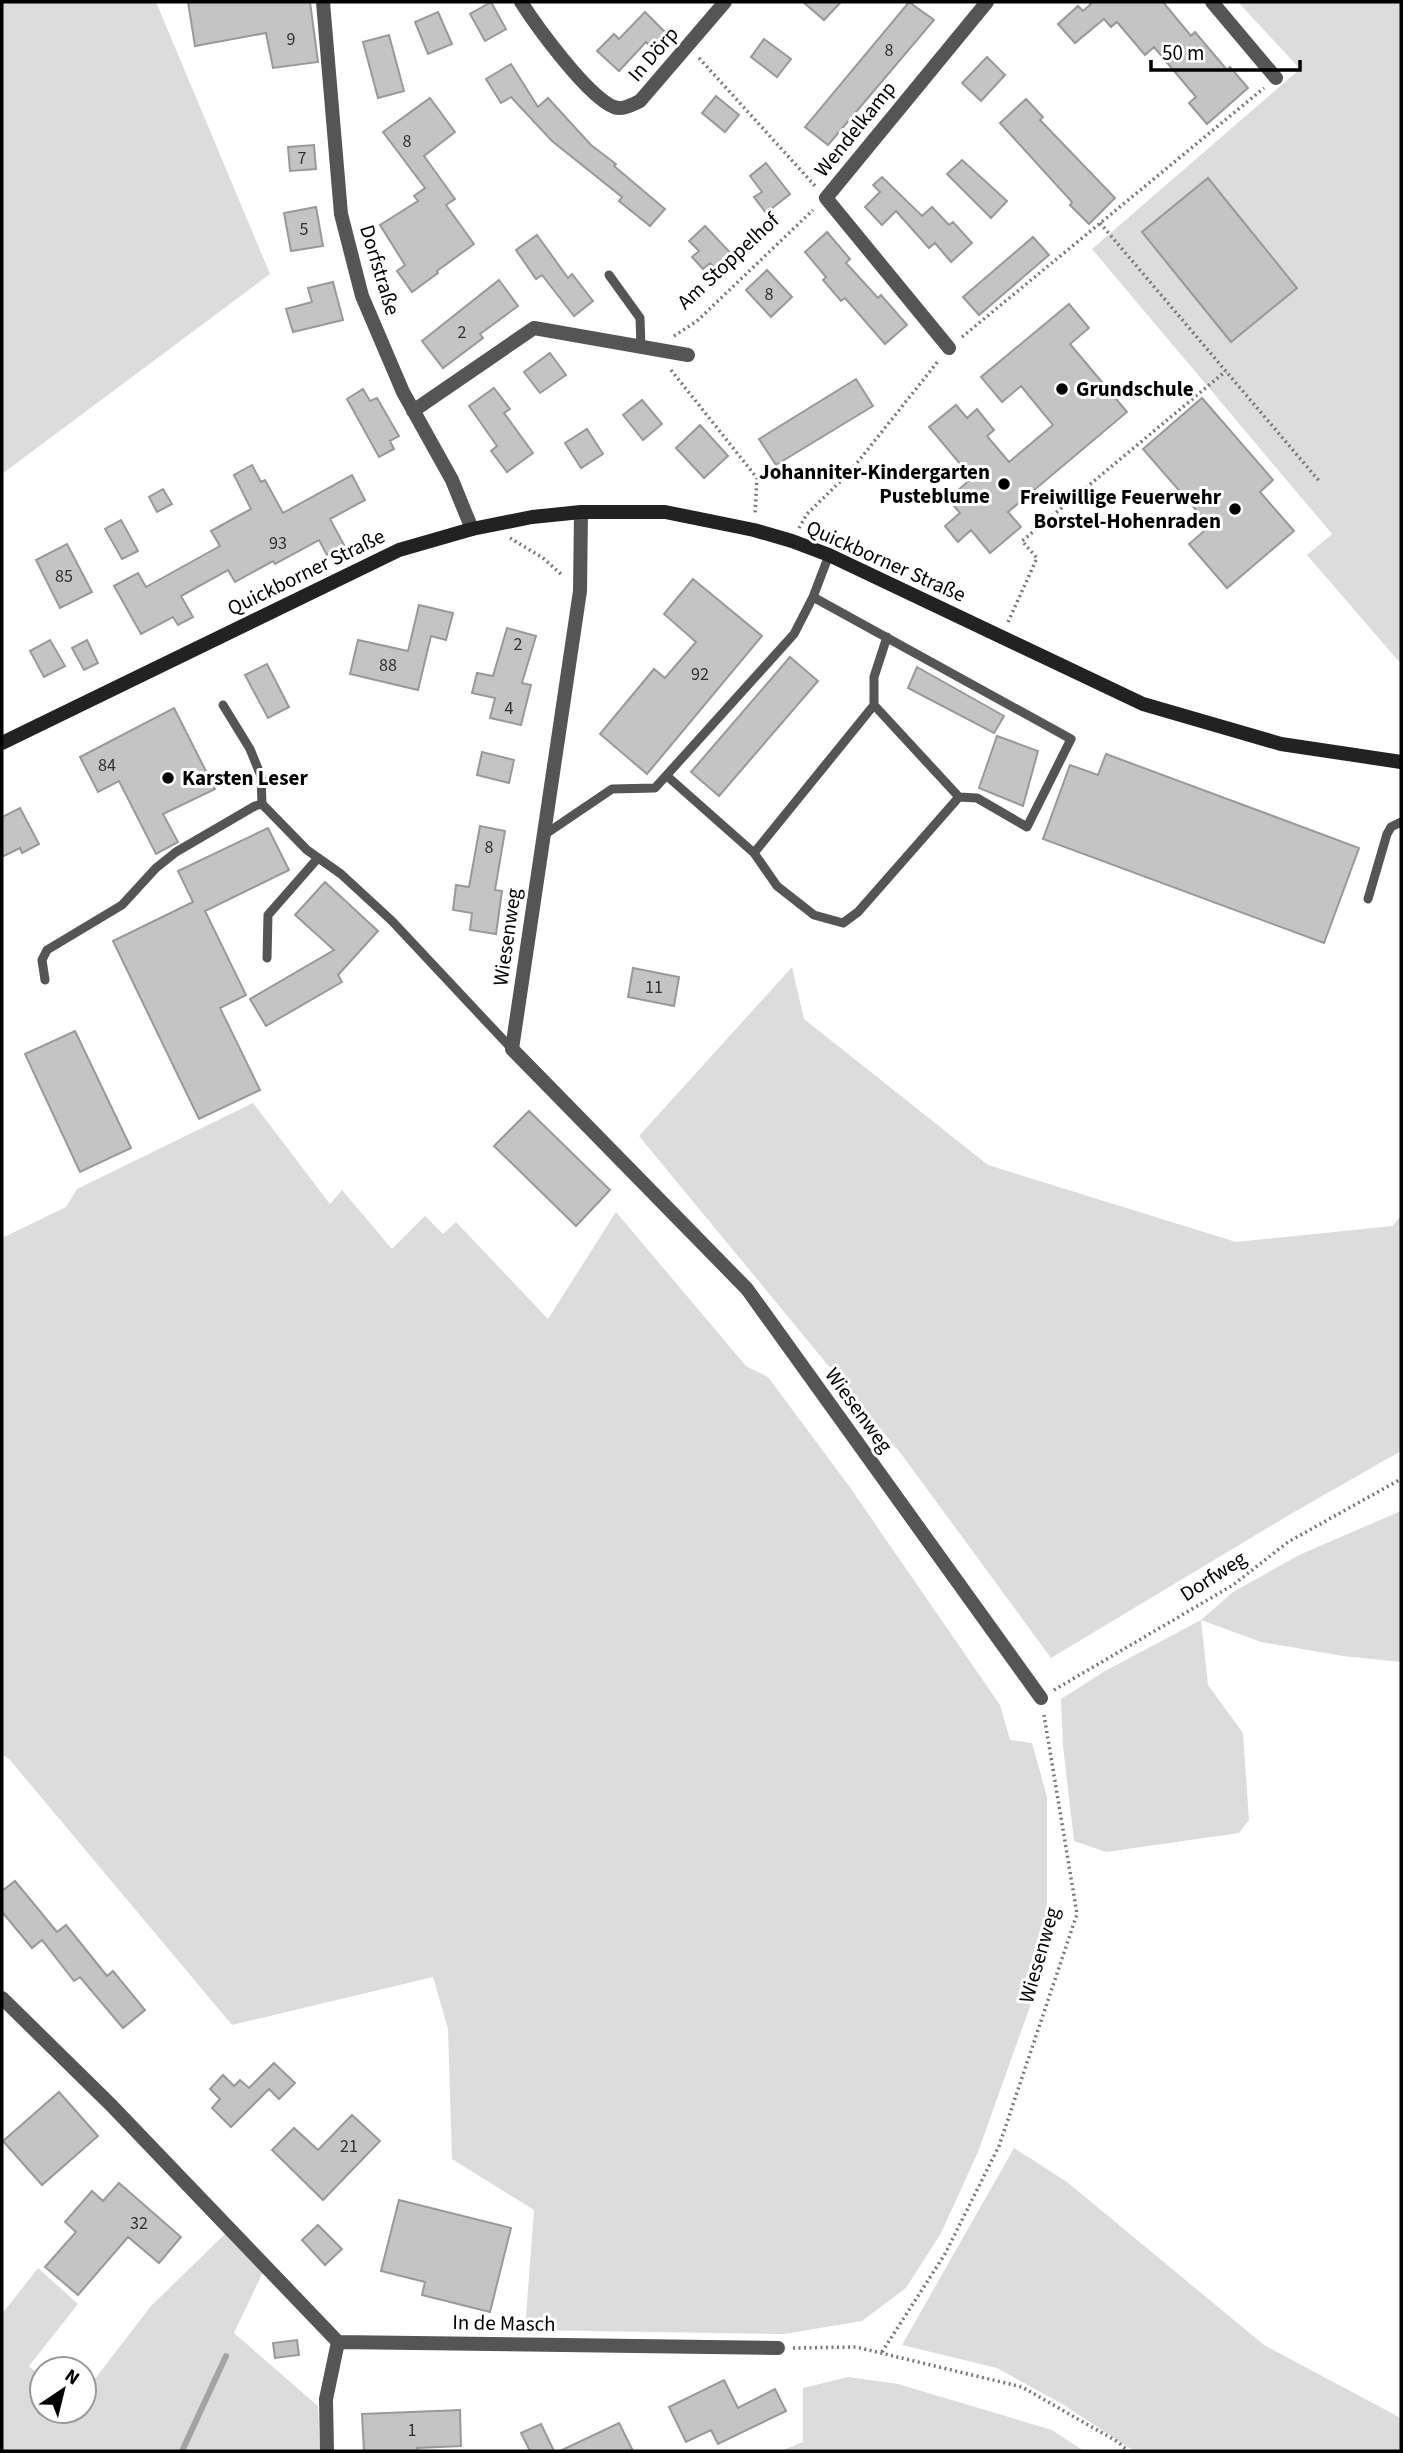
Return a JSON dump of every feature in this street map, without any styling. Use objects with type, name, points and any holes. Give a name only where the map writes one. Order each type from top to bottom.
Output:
[{"type":"main road","name":"Quickborner Straße","points":[[2,743],[399,550],[472,529],[533,517],[581,512],[665,512],[754,530],[828,555],[1143,704],[1281,744],[1401,762]]},
{"type":"street","name":"Dorfstraße","points":[[323,2],[341,214],[362,296],[413,411],[452,480],[472,529]]},
{"type":"street","name":"In Dörp","points":[[521,2],[544,37],[600,98],[616,107],[628,107],[640,102],[725,2]]},
{"type":"street","name":"Wendelkamp","points":[[949,348],[826,198],[987,2]]},
{"type":"street","points":[[1212,2],[1276,78]]},
{"type":"street","points":[[413,411],[534,328],[688,355]]},
{"type":"street","name":"Wiesenweg","points":[[581,512],[580,591],[512,1049],[747,1289],[1041,1698]]},
{"type":"street","points":[[2,1998],[111,2105],[338,2342],[327,2399],[327,2451]]},
{"type":"street","name":"In de Masch","points":[[338,2342],[778,2348]]},
{"type":"lane","points":[[609,275],[640,318],[648,348]]},
{"type":"lane","points":[[544,835],[612,789],[655,788],[794,634],[813,597],[828,555]]},
{"type":"lane","points":[[813,597],[1071,740],[1027,827],[976,797],[959,797],[874,705]]},
{"type":"lane","points":[[754,853],[874,705],[874,677],[887,638]]},
{"type":"lane","points":[[223,705],[250,749],[261,776],[261,804],[288,832],[341,874],[392,921],[512,1049]]},
{"type":"lane","points":[[667,776],[754,853],[777,886],[814,915],[843,923],[858,912],[959,797]]},
{"type":"lane","points":[[45,980],[42,960],[47,950],[122,905],[156,868],[176,852],[261,804]]},
{"type":"lane","points":[[1368,899],[1387,834],[1391,827],[1401,822]]},
{"type":"lane","points":[[267,958],[268,915],[318,858]]},
{"type":"path","points":[[688,46],[826,198]]},
{"type":"path","points":[[792,541],[807,514],[849,473],[949,348],[1276,78]]},
{"type":"path","name":"Am Stoppelhof","points":[[648,348],[697,321],[826,198]]},
{"type":"path","points":[[1100,223],[1320,482]]},
{"type":"path","points":[[648,348],[757,478],[754,530]]},
{"type":"path","points":[[1001,638],[1037,558],[1022,541],[1226,371]]},
{"type":"path","points":[[490,526],[543,558],[580,591]]},
{"type":"path","name":"Dorfweg","points":[[1041,1698],[1233,1585],[1288,1542],[1401,1479]]},
{"type":"path","name":"Wiesenweg","points":[[881,2352],[945,2254],[999,2146],[1077,1914],[1041,1698]]},
{"type":"path","points":[[778,2348],[856,2347],[1022,2387],[1118,2442],[1128,2451]]},
{"type":"shaded area","points":[[2,2],[156,2],[270,274],[2,474]]},
{"type":"shaded area","points":[[1238,2],[1401,2],[1401,664],[1307,555],[1332,534],[1092,249],[1300,69]]},
{"type":"shaded area","points":[[792,967],[804,1019],[988,1165],[1236,1242],[1393,1226],[1401,1215],[1401,1451],[1051,1658],[902,1455],[639,1136]]},
{"type":"shaded area","points":[[253,1103],[330,1204],[342,1190],[392,1249],[425,1216],[443,1234],[456,1222],[548,1319],[616,1212],[746,1366],[768,1377],[849,1486],[1000,1705],[1010,1740],[1032,1743],[1047,1797],[1047,1959],[978,2152],[941,2233],[906,2288],[862,2321],[784,2334],[525,2330],[534,2210],[452,2159],[448,2029],[433,1977],[232,2025],[10,1760],[2,1754],[2,1238],[66,1207],[77,1189]]},
{"type":"shaded area","points":[[1401,1511],[1401,1662],[1343,1656],[1261,1642],[1201,1620],[1233,1592],[1299,1555]]},
{"type":"shaded area","points":[[1201,1620],[1208,1685],[1243,1733],[1249,1820],[1239,1833],[1106,1852],[1074,1841],[1063,1746],[1061,1699],[1105,1671]]},
{"type":"shaded area","points":[[1014,2148],[1067,2182],[1264,2345],[1401,2418],[1401,2451],[1134,2451],[1064,2405],[997,2368],[902,2345]]},
{"type":"shaded area","points":[[226,2233],[263,2272],[234,2333],[318,2406],[320,2451],[2,2451],[2,2314],[38,2268],[78,2304],[38,2355],[28,2355],[28,2425],[98,2425],[98,2375],[151,2306]]},
{"type":"shaded area","points":[[848,2377],[898,2384],[1052,2430],[1084,2451],[781,2451],[803,2442],[803,2388]]},
{"type":"building","points":[[188,2],[310,2],[318,62],[273,68],[266,33],[195,46]]},
{"type":"building","points":[[491,2],[506,29],[485,41],[470,14]]},
{"type":"building","points":[[803,2],[841,2],[824,20]]},
{"type":"building","points":[[909,2],[934,20],[828,145],[805,127]]},
{"type":"building","points":[[1089,2],[1163,2],[1191,36],[1195,32],[1227,70],[1230,67],[1248,88],[1207,124],[1189,103],[1196,97],[1154,47],[1145,55],[1117,22],[1111,27],[1104,19],[1075,43],[1058,24],[1078,6],[1083,11],[1091,4]]},
{"type":"building","points":[[438,12],[452,44],[428,54],[415,22]]},
{"type":"building","points":[[645,12],[669,36],[654,50],[646,42],[619,71],[597,51],[614,34],[619,39]]},
{"type":"building","points":[[389,35],[404,91],[378,98],[363,42]]},
{"type":"building","points":[[764,39],[791,59],[777,77],[751,57]]},
{"type":"building","points":[[987,57],[1005,75],[981,101],[962,83]]},
{"type":"building","points":[[511,64],[538,107],[548,98],[591,145],[665,209],[650,226],[619,201],[622,197],[552,141],[511,97],[501,103],[486,79]]},
{"type":"building","points":[[716,96],[739,115],[725,132],[702,113]]},
{"type":"building","points":[[430,98],[455,132],[424,156],[455,199],[446,205],[474,244],[412,292],[397,271],[405,265],[380,225],[418,201],[414,196],[425,188],[383,132]]},
{"type":"building","points":[[1026,99],[1043,117],[1040,120],[1115,198],[1089,224],[1000,123]]},
{"type":"building","points":[[314,145],[316,169],[290,171],[288,147]]},
{"type":"building","points":[[962,160],[1007,201],[991,218],[947,174]]},
{"type":"building","points":[[766,163],[790,194],[766,213],[754,197],[762,192],[750,176]]},
{"type":"building","points":[[882,177],[922,216],[932,207],[949,225],[953,222],[972,243],[951,262],[935,243],[929,248],[896,211],[882,225],[865,207],[880,192],[873,185]]},
{"type":"building","points":[[1208,178],[1297,288],[1231,342],[1142,232]]},
{"type":"building","points":[[316,207],[323,246],[291,251],[284,213]]},
{"type":"building","points":[[705,226],[738,261],[722,275],[710,263],[703,269],[692,257],[699,251],[689,241]]},
{"type":"building","points":[[827,232],[850,259],[846,263],[878,298],[881,295],[907,325],[885,344],[845,298],[841,301],[823,280],[826,277],[805,252]]},
{"type":"building","points":[[537,235],[568,278],[572,274],[593,301],[574,316],[542,275],[536,279],[516,250]]},
{"type":"building","points":[[1033,237],[1049,255],[979,315],[963,297]]},
{"type":"building","points":[[767,270],[792,297],[771,317],[746,290]]},
{"type":"building","points":[[499,280],[518,306],[480,334],[483,338],[443,368],[422,341]]},
{"type":"building","points":[[333,282],[343,320],[293,332],[286,309],[312,302],[308,288]]},
{"type":"building","points":[[1069,304],[1089,328],[1070,344],[1127,412],[1008,512],[1021,527],[990,553],[971,530],[958,542],[945,526],[960,513],[948,499],[972,478],[929,427],[956,405],[967,418],[977,409],[994,430],[987,436],[1009,462],[1053,425],[1021,386],[1002,402],[981,377]]},
{"type":"building","points":[[550,353],[566,375],[540,393],[524,372]]},
{"type":"building","points":[[856,379],[873,406],[776,465],[759,439]]},
{"type":"building","points":[[494,388],[510,409],[504,413],[533,453],[507,472],[491,451],[497,446],[469,406]]},
{"type":"building","points":[[363,389],[370,401],[377,398],[399,436],[390,441],[394,449],[379,457],[347,399]]},
{"type":"building","name":"Freiwillige Feuerwehr Borstel-Hohenraden","points":[[1202,398],[1273,480],[1260,492],[1294,531],[1227,588],[1189,544],[1210,526],[1143,449]]},
{"type":"building","points":[[642,400],[662,424],[643,440],[623,415]]},
{"type":"building","points":[[700,425],[728,456],[704,478],[676,448]]},
{"type":"building","points":[[587,429],[603,454],[581,468],[565,443]]},
{"type":"building","points":[[252,465],[261,482],[265,480],[283,513],[352,475],[365,500],[330,519],[344,545],[327,555],[319,540],[235,582],[228,570],[181,596],[193,617],[178,625],[173,617],[141,634],[114,586],[138,573],[146,587],[220,546],[211,531],[251,509],[234,475]]},
{"type":"building","points":[[163,489],[172,504],[157,512],[149,497]]},
{"type":"building","points":[[121,520],[138,551],[122,559],[105,529]]},
{"type":"building","points":[[67,544],[92,592],[60,608],[36,560]]},
{"type":"building","points":[[693,579],[762,636],[647,774],[600,734],[654,669],[665,678],[696,642],[664,614]]},
{"type":"building","points":[[419,605],[453,613],[446,640],[431,636],[418,690],[350,674],[358,640],[408,651]]},
{"type":"building","points":[[507,628],[536,636],[522,683],[531,685],[521,725],[490,718],[495,698],[472,693],[477,673],[493,676]]},
{"type":"building","points":[[50,640],[65,666],[44,677],[30,651]]},
{"type":"building","points":[[87,640],[98,663],[84,670],[72,648]]},
{"type":"building","points":[[790,657],[818,681],[719,796],[691,772]]},
{"type":"building","points":[[267,664],[289,707],[268,718],[245,675]]},
{"type":"building","points":[[917,667],[1004,716],[994,733],[908,688]]},
{"type":"building","name":"Karsten Leser","points":[[174,708],[215,789],[163,814],[178,842],[156,854],[119,781],[98,792],[80,757]]},
{"type":"building","points":[[997,736],[1038,751],[1023,806],[979,788]]},
{"type":"building","points":[[482,752],[514,760],[509,783],[477,775]]},
{"type":"building","points":[[1106,754],[1359,848],[1324,943],[1043,839],[1070,765],[1098,775]]},
{"type":"building","points":[[20,808],[39,844],[22,853],[20,848],[2,857],[2,817]]},
{"type":"building","points":[[480,826],[505,831],[495,890],[502,891],[496,934],[470,930],[472,913],[453,910],[456,885],[469,887]]},
{"type":"building","points":[[268,828],[289,870],[205,911],[246,995],[220,1008],[260,1090],[199,1119],[113,941],[193,902],[178,871]]},
{"type":"building","points":[[325,882],[378,931],[338,975],[342,982],[266,1026],[250,999],[334,950],[295,915]]},
{"type":"building","points":[[633,968],[679,977],[674,1006],[628,997]]},
{"type":"building","points":[[75,1031],[131,1148],[80,1172],[25,1054]]},
{"type":"building","points":[[529,1111],[610,1190],[576,1226],[494,1146]]},
{"type":"building","points":[[15,1881],[57,1932],[66,1925],[107,1976],[113,1971],[145,2010],[123,2028],[80,1977],[74,1981],[42,1940],[32,1948],[2,1912],[2,1891]]},
{"type":"building","points":[[274,2063],[295,2083],[279,2099],[269,2089],[231,2127],[212,2108],[220,2099],[210,2089],[223,2075],[234,2086],[240,2080],[249,2088]]},
{"type":"building","points":[[59,2092],[98,2136],[42,2185],[3,2141]]},
{"type":"building","points":[[352,2115],[380,2141],[323,2200],[272,2150],[294,2128],[318,2150]]},
{"type":"building","points":[[119,2183],[181,2237],[159,2263],[128,2237],[78,2295],[45,2267],[76,2232],[65,2222],[92,2191],[103,2201]]},
{"type":"building","points":[[399,2200],[511,2228],[490,2312],[422,2295],[425,2282],[381,2271]]},
{"type":"building","points":[[318,2225],[342,2249],[325,2265],[302,2240]]},
{"type":"building","points":[[297,2340],[299,2355],[275,2358],[273,2343]]},
{"type":"building","points":[[724,2380],[738,2408],[775,2389],[786,2411],[718,2444],[711,2430],[686,2442],[669,2407]]},
{"type":"building","points":[[460,2410],[461,2446],[417,2448],[418,2451],[364,2451],[362,2414]]},
{"type":"building","points":[[619,2423],[633,2451],[560,2451]]},
{"type":"building","points":[[541,2424],[554,2451],[530,2451],[521,2433]]},
{"type":"waterway","points":[[182,2451],[226,2356]]},
{"type":"place","name":"Grundschule","points":[[1062,389]]},
{"type":"place","name":"Johanniter-Kindergarten Pusteblume","points":[[1004,484]]},
{"type":"place","name":"Freiwillige Feuerwehr Borstel-Hohenraden","points":[[1235,509]]},
{"type":"place","name":"Karsten Leser","points":[[168,778]]}]
